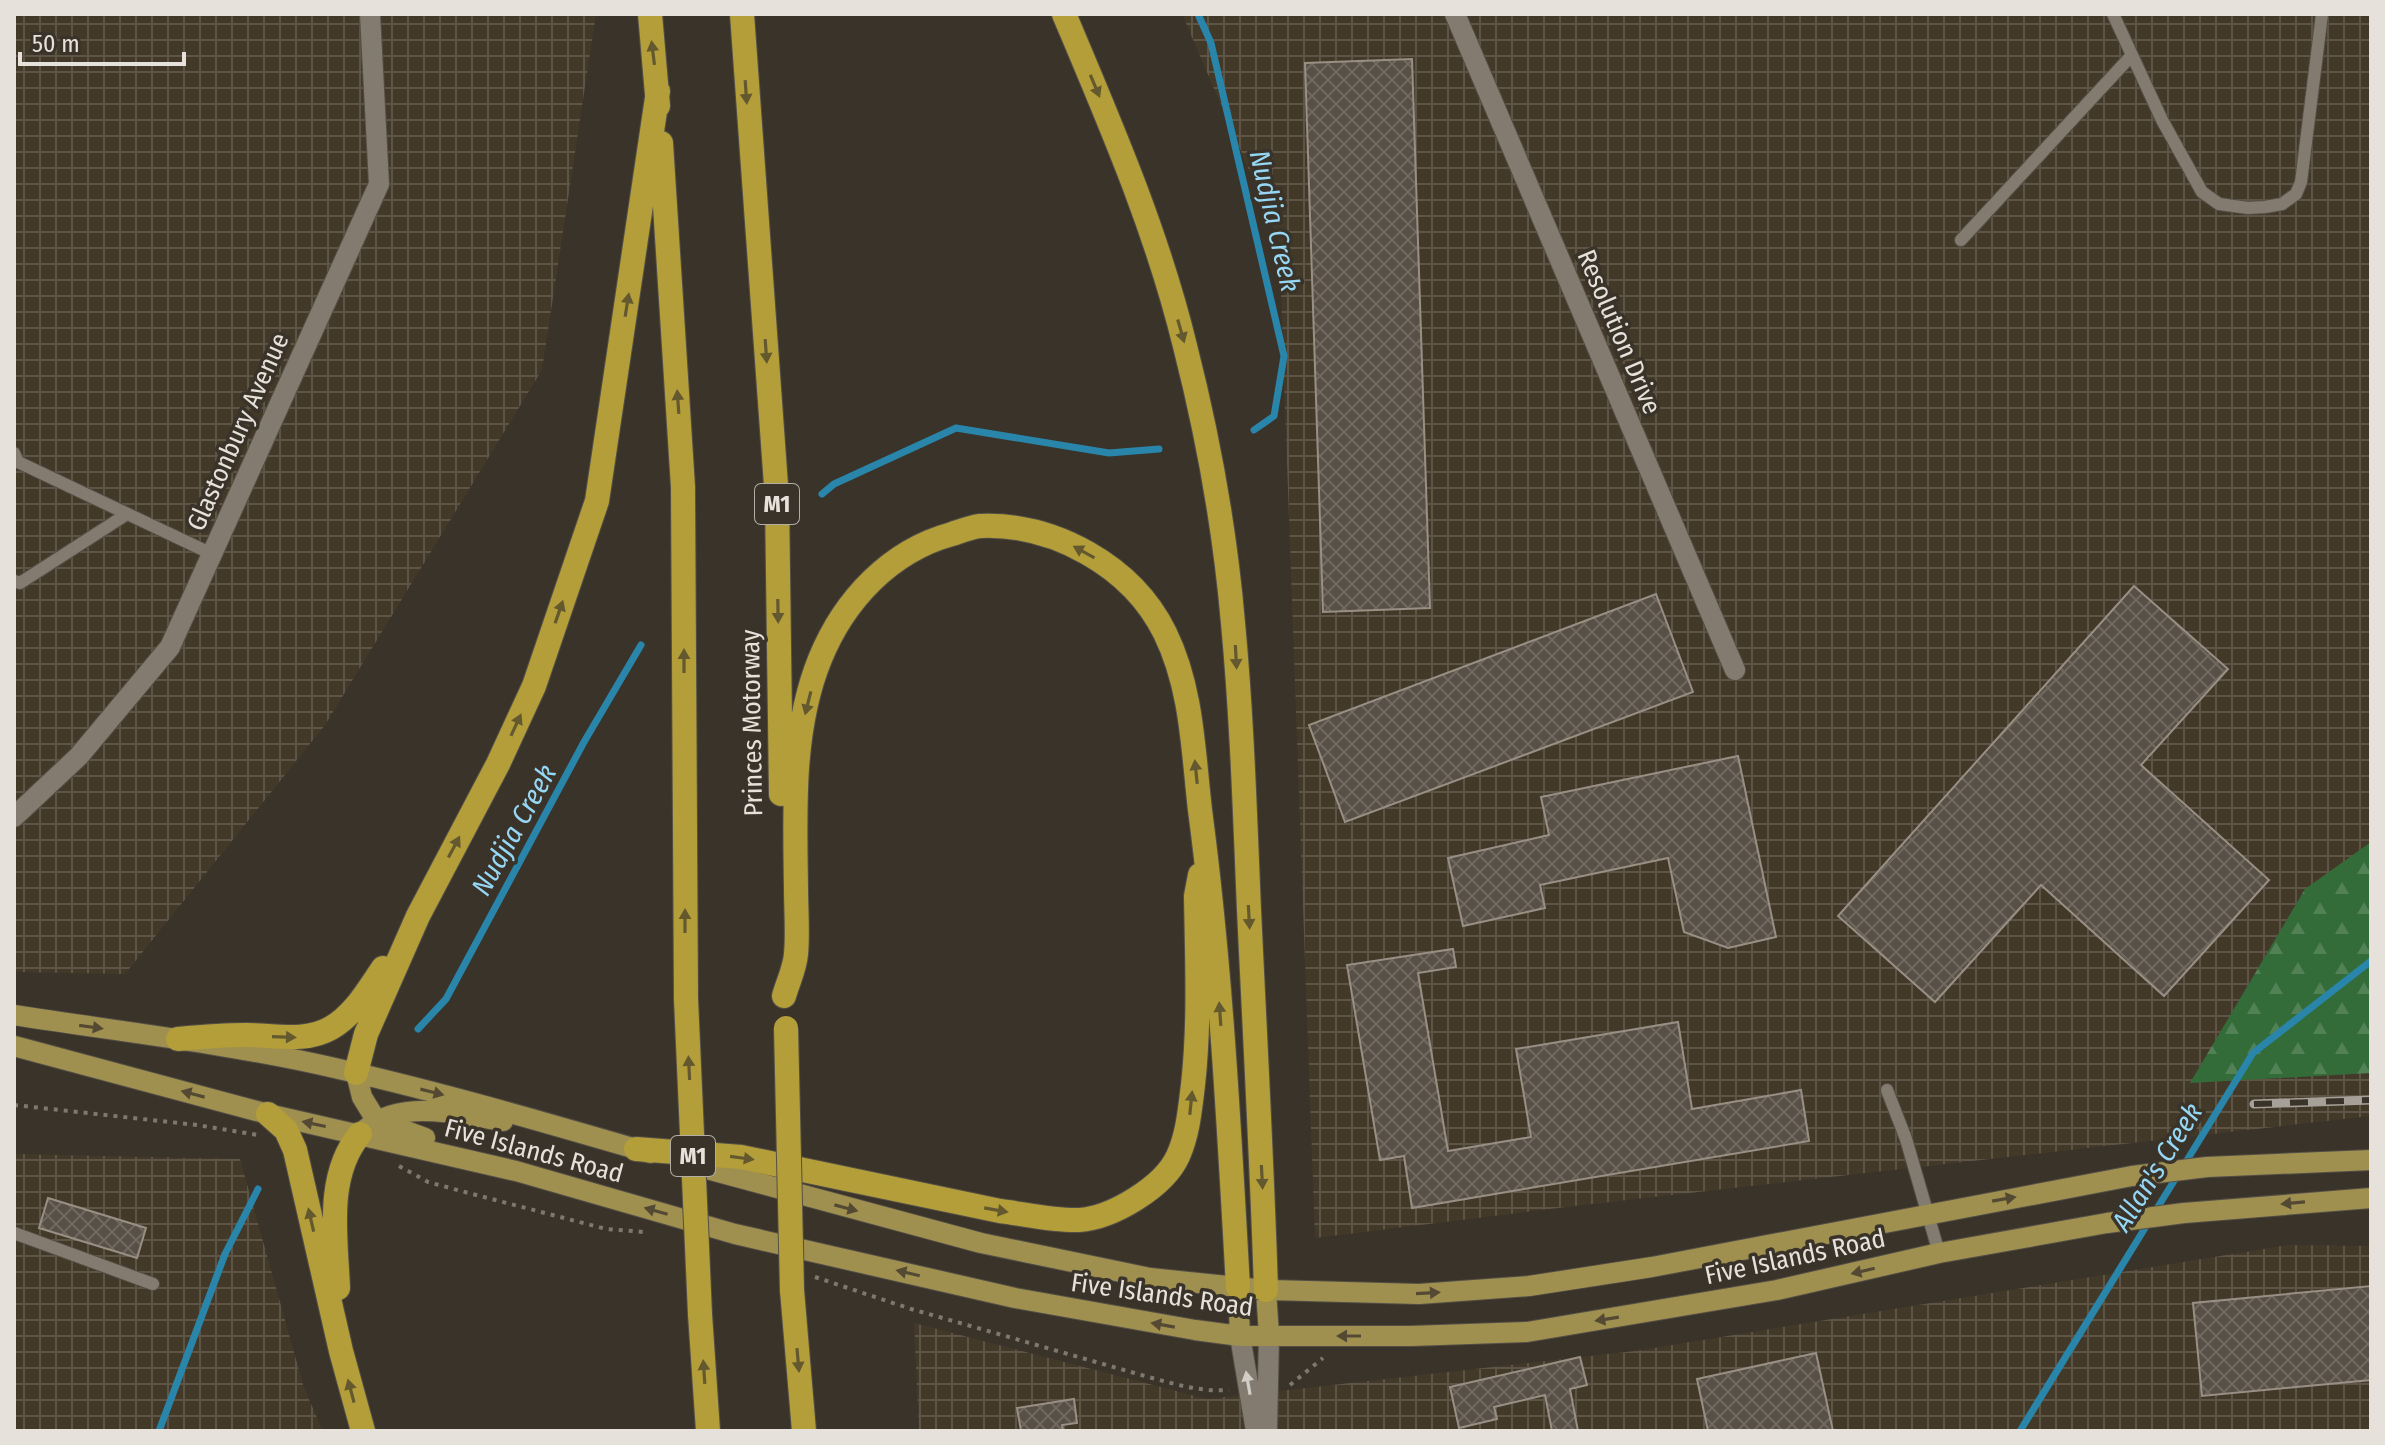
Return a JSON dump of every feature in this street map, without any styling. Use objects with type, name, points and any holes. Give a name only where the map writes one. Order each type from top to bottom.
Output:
[{"type":"highway","name":"M1","points":[[650,14],[658,91],[683,487],[686,999],[708,1431]]},
{"type":"highway","name":"Princes Motorway","points":[[742,14],[777,499],[784,996],[792,1290],[804,1431]]},
{"type":"highway","points":[[1064,14],[1127,162],[1165,272],[1204,430],[1222,536],[1234,623],[1266,1290]]},
{"type":"highway","points":[[356,1073],[370,1025],[418,916],[498,764],[534,686],[597,501],[658,91]]},
{"type":"highway","points":[[784,996],[796,956],[797,769],[806,708],[820,658],[854,598],[892,562],[933,539],[978,526],[1030,530],[1078,547],[1110,566],[1144,602],[1164,630],[1181,670],[1192,722],[1214,917],[1238,1287]]},
{"type":"highway","points":[[636,1149],[741,1157],[1040,1216],[1080,1220],[1108,1213],[1134,1201],[1159,1181],[1177,1159],[1188,1123],[1197,1024],[1196,896],[1206,850]]},
{"type":"highway","points":[[178,1039],[227,1035],[295,1037],[333,1028],[355,1008],[418,916]]},
{"type":"highway","points":[[267,1126],[281,1124],[292,1142],[363,1431]]},
{"type":"highway","points":[[341,1351],[336,1201],[344,1156],[368,1127]]},
{"type":"main road","name":"Glastonbury Avenue","points":[[14,817],[79,756],[170,647],[379,184],[370,14]]},
{"type":"main road","name":"Resolution Drive","points":[[1455,14],[1735,670]]},
{"type":"main road","name":"Five Islands Road","points":[[14,1015],[178,1039],[356,1073],[524,1115],[636,1149],[981,1243],[1150,1278],[1266,1290],[1419,1294],[1529,1286],[1652,1267],[2132,1176],[2207,1167],[2371,1160]]},
{"type":"main road","name":"Five Islands Road","points":[[14,1046],[267,1126],[368,1127],[735,1234],[1015,1298],[1240,1336],[1527,1332],[1777,1290],[1939,1253],[2107,1223],[2184,1213],[2371,1198]]},
{"type":"main road","points":[[356,1073],[368,1127],[395,1112],[419,1111],[571,1129]]},
{"type":"main road","points":[[1238,1287],[1240,1336],[1256,1431]]},
{"type":"main road","points":[[1266,1290],[1269,1335],[1267,1431]]},
{"type":"lane","points":[[2113,14],[2162,120],[2202,192],[2219,204],[2248,208],[2282,204],[2296,194],[2301,182],[2322,14]]},
{"type":"lane","points":[[1961,240],[2132,55]]},
{"type":"lane","points":[[14,453],[18,462],[212,554]]},
{"type":"lane","points":[[14,581],[20,583],[127,514]]},
{"type":"lane","points":[[1887,1090],[1906,1139],[1939,1253]]},
{"type":"lane","points":[[14,1233],[153,1284]]},
{"type":"path","points":[[14,1105],[197,1125],[267,1126]]},
{"type":"shaded area","points":[[14,14],[596,14],[542,370],[325,725],[125,974],[14,972]]},
{"type":"shaded area","points":[[1182,14],[2371,14],[2371,1116],[1315,1238],[1279,240]]},
{"type":"shaded area","points":[[14,1154],[240,1159],[304,1388],[323,1431],[14,1431]]},
{"type":"shaded area","points":[[2288,1245],[2371,1246],[2371,1431],[919,1431],[914,1323],[1207,1399],[1635,1351]]},
{"type":"green space","points":[[2371,842],[2371,1073],[2190,1083],[2305,889]]},
{"type":"building","points":[[1412,59],[1430,608],[1323,612],[1305,63]]},
{"type":"building","points":[[2134,586],[2228,669],[2141,765],[2269,880],[2164,996],[2041,885],[1935,1002],[1838,916]]},
{"type":"building","points":[[1656,594],[1693,692],[1345,822],[1309,725]]},
{"type":"building","points":[[1738,756],[1776,937],[1728,948],[1684,932],[1668,858],[1540,885],[1545,908],[1463,926],[1448,858],[1549,835],[1541,797]]},
{"type":"building","points":[[1453,949],[1456,967],[1418,973],[1448,1151],[1531,1137],[1516,1049],[1678,1022],[1692,1109],[1801,1090],[1809,1141],[1412,1208],[1404,1156],[1380,1160],[1347,965]]},
{"type":"building","points":[[48,1198],[146,1228],[137,1258],[39,1228]]},
{"type":"building","points":[[2371,1286],[2371,1380],[2202,1396],[2193,1303]]},
{"type":"building","points":[[1816,1353],[1833,1431],[1708,1431],[1697,1379]]},
{"type":"building","points":[[1580,1357],[1587,1385],[1570,1389],[1578,1431],[1552,1431],[1545,1395],[1494,1407],[1497,1419],[1459,1428],[1450,1387]]},
{"type":"building","points":[[1074,1399],[1077,1423],[1062,1425],[1063,1431],[1021,1431],[1017,1408]]},
{"type":"waterway","name":"Nudjia Creek","points":[[1198,14],[1211,43],[1284,356],[1274,416],[1254,430]]},
{"type":"waterway","name":"Nudjia Creek","points":[[822,494],[834,484],[956,428],[1109,453],[1159,449]]},
{"type":"waterway","name":"Nudjia Creek","points":[[418,1029],[446,999],[584,742],[641,645]]},
{"type":"waterway","name":"Allan's Creek","points":[[2184,1165],[2253,1053],[2371,961]]},
{"type":"waterway","name":"Allan's Creek","points":[[2020,1431],[2177,1176]]},
{"type":"waterway","name":"Nudjia Creek","points":[[159,1431],[225,1254],[258,1189]]},
{"type":"railway","points":[[2254,1104],[2371,1100]]}]
